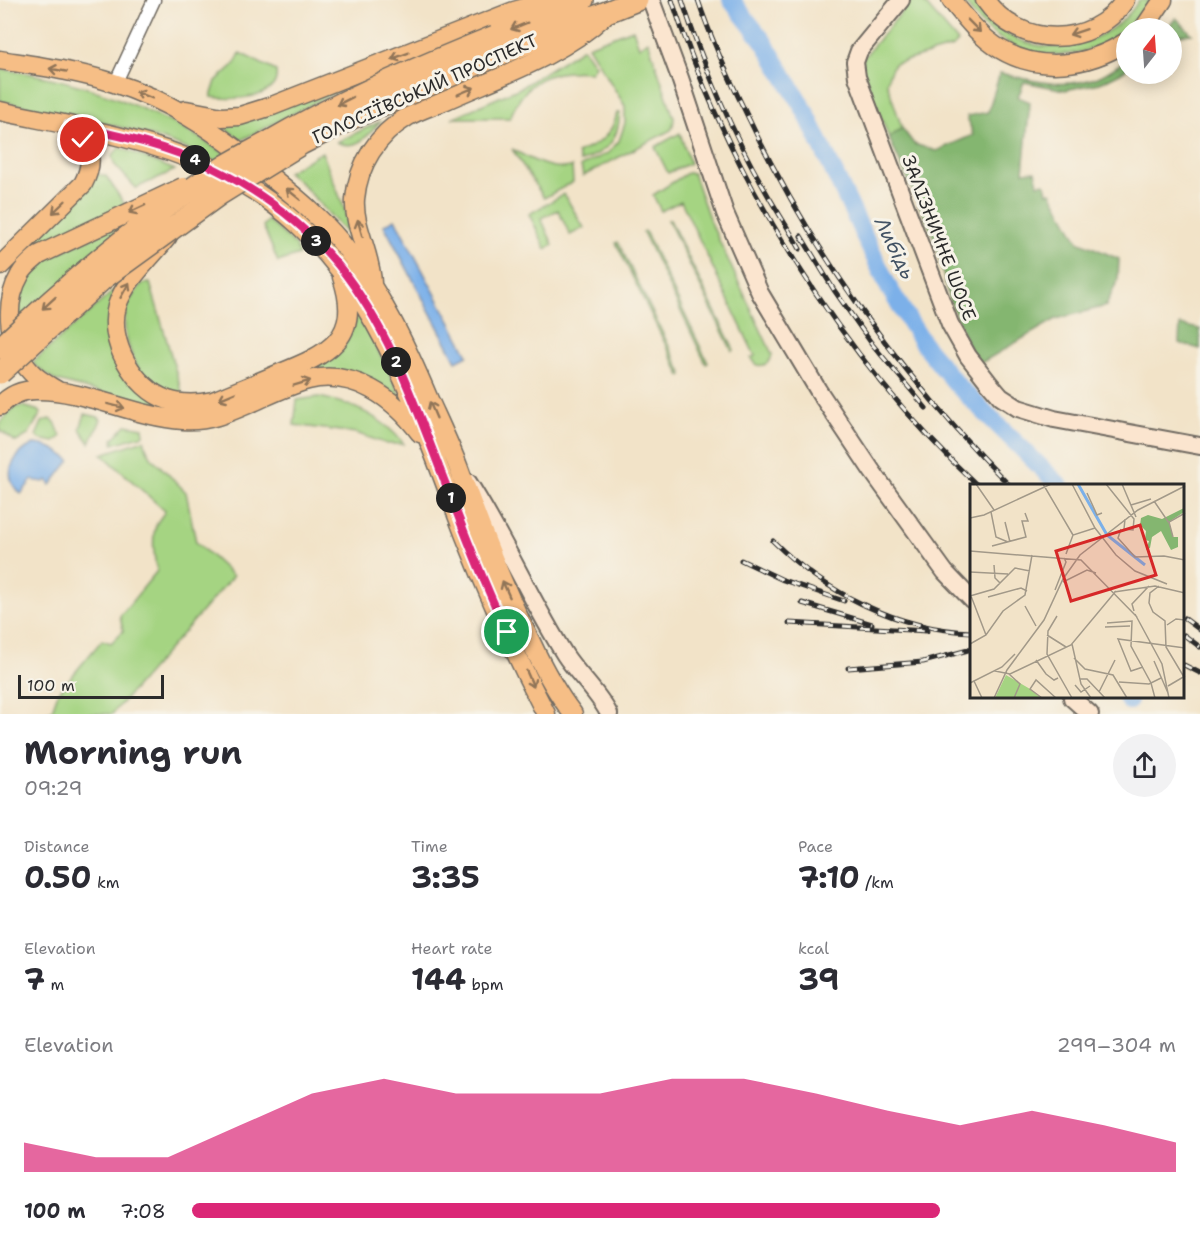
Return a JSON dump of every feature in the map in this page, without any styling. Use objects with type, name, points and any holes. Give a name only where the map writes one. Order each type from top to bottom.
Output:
[{"type":"highway","name":"ГОЛОСІЇВСЬКИЙ ПРОСПЕКТ","points":[[0,373],[104,278],[220,194],[302,144],[583,0]]},
{"type":"highway","name":"ГОЛОСІЇВСЬКИЙ ПРОСПЕКТ","points":[[0,348],[95,261],[170,204],[227,165],[294,127],[379,84],[640,0]]},
{"type":"main road","points":[[172,107],[222,117],[240,116],[272,106],[514,11],[553,0]]},
{"type":"main road","points":[[640,0],[680,78],[725,213],[760,293],[818,390],[872,471],[945,572],[970,598]]},
{"type":"main road","name":"ЗАЛІЗНИЧНЕ ШОСЕ","points":[[901,0],[859,51],[855,62],[857,77],[950,324],[968,356],[1001,397],[1018,408],[1054,419],[1200,446]]},
{"type":"main road","points":[[951,0],[973,25],[1000,49],[1031,61],[1070,64],[1091,60],[1116,48]]},
{"type":"main road","points":[[985,0],[1001,18],[1014,27],[1044,37],[1061,37],[1094,27],[1108,18],[1125,0]]},
{"type":"main road","points":[[1152,18],[1163,0]]},
{"type":"main road","points":[[373,285],[371,266],[358,224],[355,201],[363,166],[372,150],[387,132],[406,117],[511,72],[562,46],[590,30],[611,9]]},
{"type":"main road","points":[[0,60],[66,71],[115,84],[172,107],[209,129],[305,204],[340,241],[373,285],[402,338],[457,463],[495,566],[521,624],[549,680],[573,714]]},
{"type":"main road","points":[[0,111],[155,145],[213,168],[254,191],[289,215],[312,237],[339,267],[358,293],[388,345],[406,382],[487,589],[546,714]]},
{"type":"main road","points":[[0,267],[83,184],[90,171],[88,148],[69,125]]},
{"type":"main road","points":[[0,267],[39,255],[227,165]]},
{"type":"main road","points":[[176,224],[124,290],[114,318],[122,354],[135,375],[151,391],[166,399],[196,404],[213,401],[324,354],[340,337],[346,324],[347,297],[339,267]]},
{"type":"main road","points":[[39,255],[24,268],[18,278],[10,314],[10,330],[21,359],[30,372],[59,392]]},
{"type":"main road","points":[[0,357],[8,373],[3,403]]},
{"type":"main road","points":[[3,403],[20,392],[35,390],[59,392],[163,417],[201,420],[221,416],[308,380],[329,377],[363,384],[394,403],[406,415],[433,452]]},
{"type":"main road","points":[[457,463],[485,507],[529,593],[566,656],[609,714]]},
{"type":"main road","points":[[1070,699],[1082,714]]},
{"type":"main road","points":[[1070,699],[1090,714]]},
{"type":"street","points":[[115,84],[154,0]]},
{"type":"green space","points":[[912,0],[922,0],[958,42],[953,47],[894,64],[887,83],[902,128],[889,138],[862,68],[863,58]]},
{"type":"green space","points":[[963,0],[972,0],[995,26],[1009,35],[1041,46],[1073,45],[1089,40],[1116,25],[1116,36],[1083,52],[1040,53],[1019,47],[998,37]]},
{"type":"green space","points":[[1139,0],[1150,0],[1137,18],[1124,18]]},
{"type":"green space","points":[[1182,24],[1192,34],[1182,35]]},
{"type":"green space","points":[[633,29],[639,47],[648,41],[674,118],[673,126],[671,130],[583,176],[581,166],[608,153],[619,141],[625,123],[625,106],[588,46]]},
{"type":"green space","points":[[583,48],[595,65],[591,72],[563,72],[541,79],[532,85],[516,104],[510,118],[452,118],[520,88]]},
{"type":"green space","points":[[240,53],[276,71],[275,81],[270,88],[252,96],[211,97],[216,81],[235,64]]},
{"type":"green space","points":[[1116,66],[1116,75],[1100,83],[1065,90],[1024,82],[1018,97],[1030,102],[1023,172],[1035,171],[1038,184],[1045,183],[1047,193],[1051,192],[1078,241],[1119,259],[1118,279],[1106,306],[1056,319],[981,363],[969,349],[948,296],[935,240],[889,138],[902,128],[914,144],[936,151],[973,135],[967,116],[988,112],[1000,73],[1061,84],[1086,81]]},
{"type":"green space","points":[[0,69],[61,80],[119,99],[176,125],[229,156],[216,162],[138,132],[0,101]]},
{"type":"green space","points":[[340,82],[342,89],[241,140],[216,121]]},
{"type":"green space","points":[[617,113],[620,113],[617,132],[609,145],[580,162],[577,153],[591,147],[608,134]]},
{"type":"green space","points":[[381,121],[357,143],[344,145],[337,142]]},
{"type":"green space","points":[[680,133],[690,163],[668,173],[655,147]]},
{"type":"green space","points":[[119,148],[175,170],[136,188],[114,164],[112,156]]},
{"type":"green space","points":[[512,149],[548,166],[572,167],[573,182],[544,198]]},
{"type":"green space","points":[[322,152],[345,210],[349,236],[302,184],[287,172]]},
{"type":"green space","points":[[687,173],[693,173],[710,221],[772,354],[765,365],[757,365],[751,358],[755,356],[681,201],[661,211],[653,195]]},
{"type":"green space","points":[[97,174],[106,176],[127,208],[13,259]]},
{"type":"green space","points":[[564,194],[584,228],[570,235],[558,210],[541,218],[553,245],[546,249],[529,214]]},
{"type":"green space","points":[[133,217],[134,220],[16,325],[23,290],[30,276],[42,261]]},
{"type":"green space","points":[[268,220],[295,245],[299,255],[278,262],[263,226]]},
{"type":"green space","points":[[668,220],[734,350],[732,351]]},
{"type":"green space","points":[[645,231],[708,363],[706,364],[643,232]]},
{"type":"green space","points":[[618,242],[683,375],[681,376],[616,243]]},
{"type":"green space","points":[[150,283],[183,396],[163,389],[148,380],[135,361],[126,338],[125,314],[128,304],[141,284]]},
{"type":"green space","points":[[120,285],[114,345],[181,412],[54,380],[32,363]]},
{"type":"green space","points":[[357,308],[403,400],[384,387],[301,372],[312,368],[340,349],[351,331]]},
{"type":"green space","points":[[1180,325],[1200,329],[1200,349],[1179,343]]},
{"type":"green space","points":[[319,397],[344,403],[366,413],[386,426],[404,444],[387,444],[356,433],[294,425],[297,400]]},
{"type":"green space","points":[[23,406],[41,413],[28,435],[16,442],[0,430],[0,422],[15,407]]},
{"type":"green space","points":[[85,414],[101,420],[90,443],[80,429]]},
{"type":"green space","points":[[49,419],[55,422],[61,437],[54,442],[39,439],[36,436],[42,422]]},
{"type":"green space","points":[[126,425],[143,428],[144,435],[113,444],[113,439]]},
{"type":"green space","points":[[144,440],[152,458],[186,492],[196,542],[233,576],[112,714],[45,714],[52,710],[58,693],[102,640],[111,643],[123,631],[120,616],[157,571],[154,534],[157,523],[165,511],[102,454]]},
{"type":"water","points":[[395,219],[468,355],[456,361],[384,225]]},
{"type":"water","points":[[34,444],[54,449],[70,460],[51,485],[47,480],[44,482],[32,480],[21,494],[11,480],[10,473],[15,459]]},
{"type":"waterway","name":"Либідь","points":[[731,0],[764,42],[805,111],[889,288],[924,345],[959,387],[1058,484]]},
{"type":"railway","points":[[672,0],[696,66],[725,133],[758,198],[795,262],[836,323],[881,381],[928,436],[976,484]]},
{"type":"railway","points":[[682,0],[708,72],[730,121],[753,168],[800,249]]},
{"type":"railway","points":[[698,0],[708,29],[746,113],[772,164],[830,263],[862,310],[932,401],[1008,484]]},
{"type":"railway","points":[[801,236],[834,290],[872,344],[926,408]]},
{"type":"railway","points":[[773,541],[815,576],[864,605],[917,624],[944,630],[970,632]]},
{"type":"railway","points":[[741,560],[783,580],[844,601]]},
{"type":"railway","points":[[802,603],[872,624]]},
{"type":"railway","points":[[1185,619],[1200,630]]},
{"type":"railway","points":[[789,623],[927,631]]},
{"type":"railway","points":[[1185,636],[1200,647]]},
{"type":"railway","points":[[848,668],[923,662],[970,650]]},
{"type":"railway","points":[[1185,666],[1200,673]]},
{"type":"route","points":[[83,140],[69,125],[155,145],[213,168],[254,191],[289,215],[339,267],[368,310],[406,382],[466,538],[507,632]]}]
